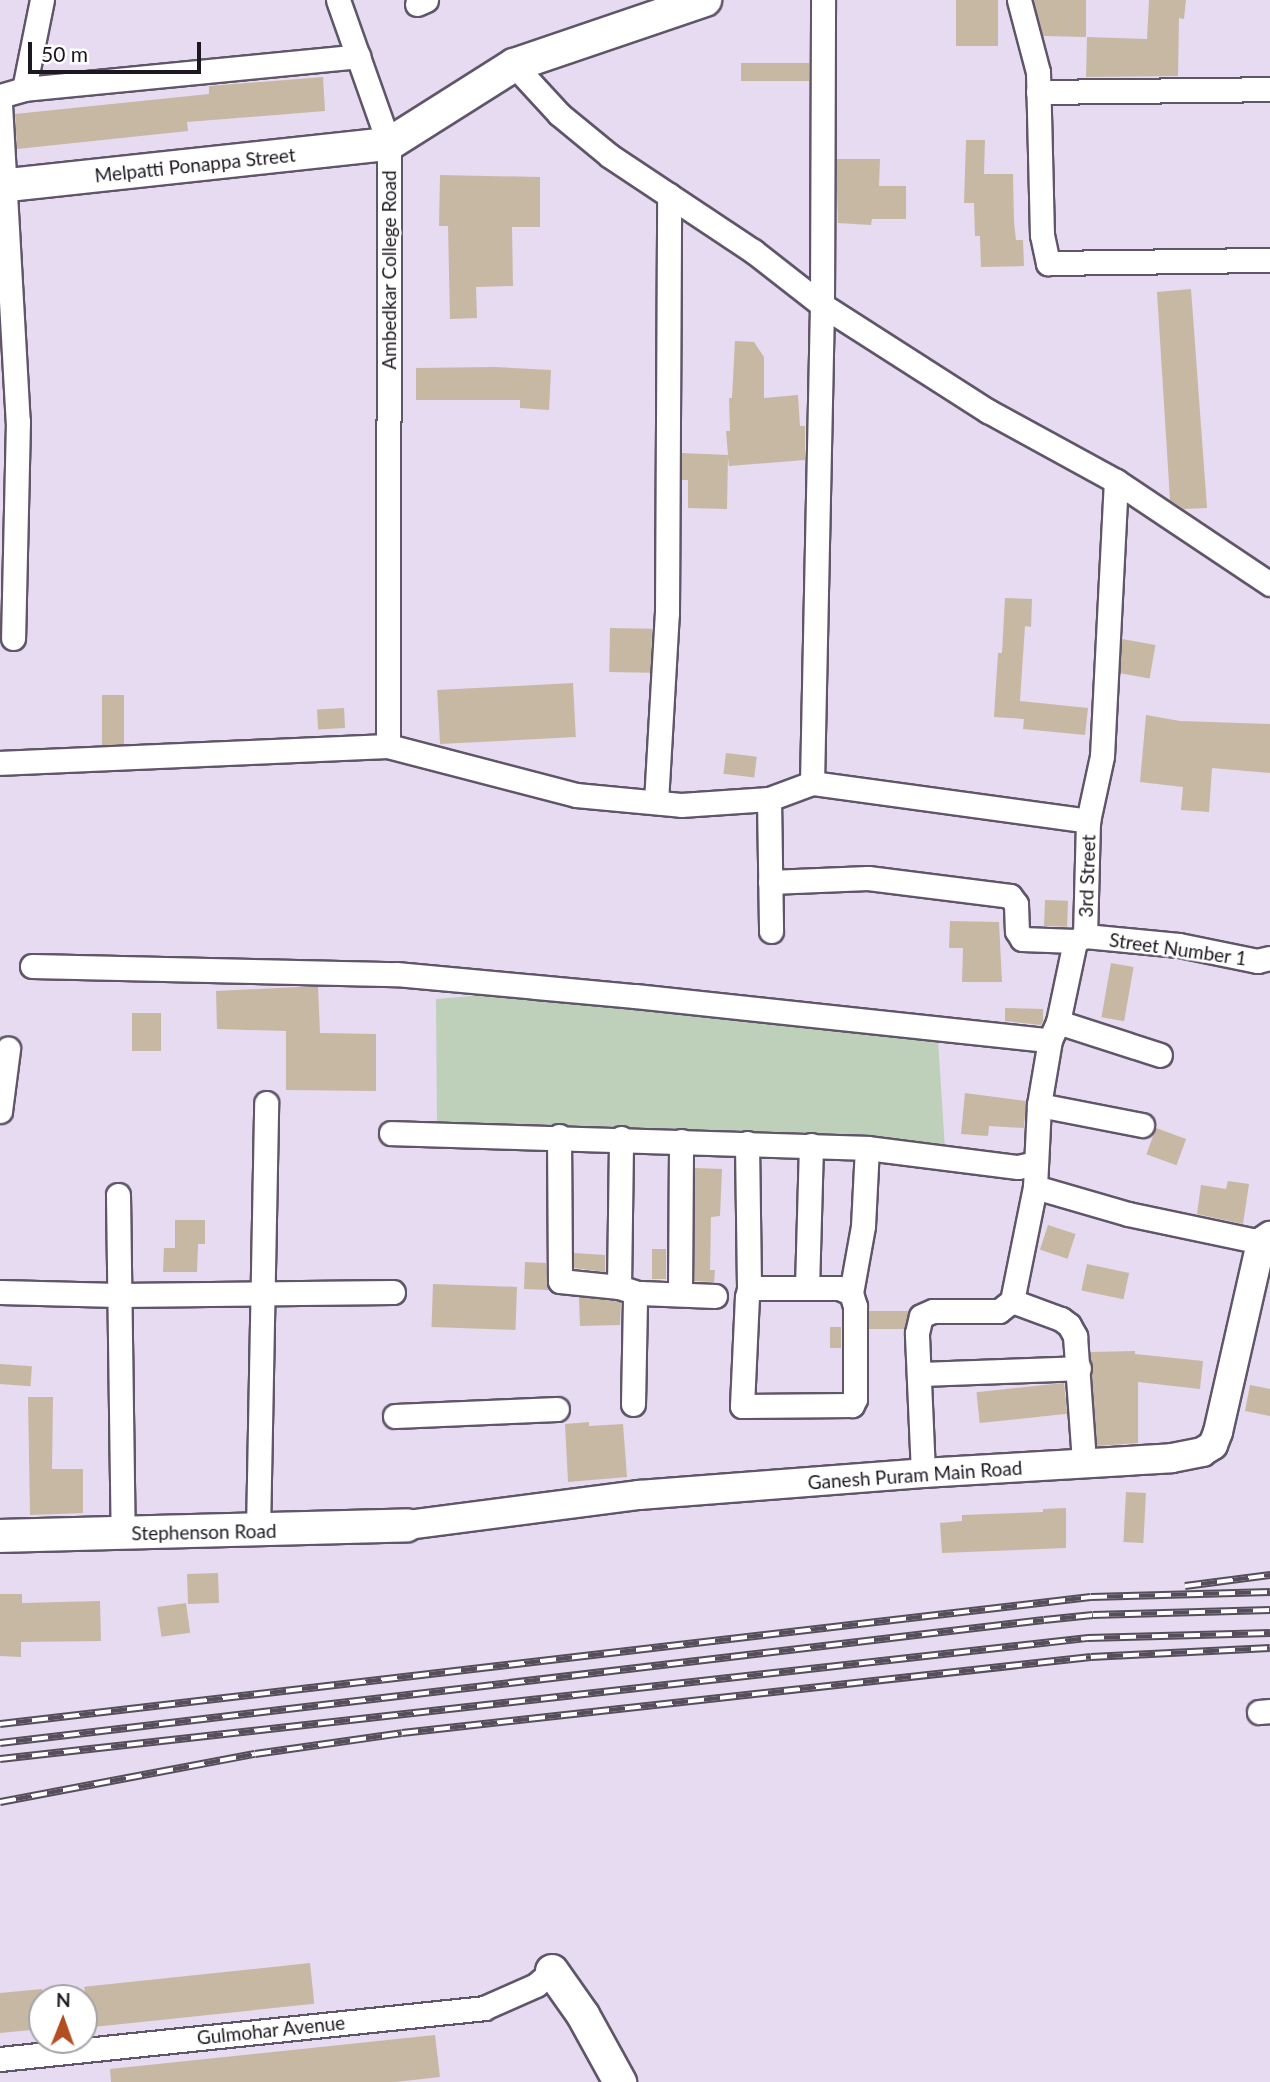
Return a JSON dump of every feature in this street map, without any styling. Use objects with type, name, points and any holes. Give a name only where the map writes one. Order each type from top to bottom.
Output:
[{"type":"main road","name":"Ambedkar College Road","points":[[389,144],[514,65],[705,0]]},
{"type":"main road","name":"Melpatti Ponappa Street","points":[[2,186],[389,144]]},
{"type":"main road","name":"Stephenson Road","points":[[0,1536],[407,1525]]},
{"type":"main road","points":[[544,1978],[599,2082]]},
{"type":"main road","points":[[544,1978],[583,2015],[620,2082]]},
{"type":"street","points":[[24,89],[42,0]]},
{"type":"street","points":[[338,0],[389,144]]},
{"type":"street","points":[[812,783],[822,305],[823,0]]},
{"type":"street","points":[[1018,0],[1038,72],[1042,235],[1048,263],[1270,260]]},
{"type":"street","points":[[0,96],[24,89],[358,56]]},
{"type":"street","points":[[514,65],[559,114],[610,156],[754,251],[822,305],[988,411],[1116,481],[1270,584]]},
{"type":"street","points":[[1038,92],[1270,89]]},
{"type":"street","points":[[0,104],[2,186],[18,421],[13,638]]},
{"type":"street","name":"Ambedkar College Road","points":[[388,746],[389,144]]},
{"type":"street","points":[[656,802],[667,613],[669,195]]},
{"type":"street","name":"3rd Street","points":[[1012,1301],[1035,1187],[1039,1105],[1054,1031],[1080,939],[1088,821],[1102,756],[1116,481]]},
{"type":"street","points":[[0,763],[388,746],[576,795],[681,804],[769,799],[812,783],[1088,821]]},
{"type":"street","points":[[769,799],[771,931]]},
{"type":"street","name":"Street Number 1","points":[[770,882],[868,878],[1010,896],[1015,899],[1017,931],[1022,939],[1080,939],[1179,945],[1257,961],[1270,958]]},
{"type":"street","points":[[32,966],[396,974],[1054,1031],[1160,1055]]},
{"type":"street","points":[[0,1111],[8,1049]]},
{"type":"street","points":[[258,1531],[266,1103]]},
{"type":"street","points":[[1039,1105],[1142,1125]]},
{"type":"street","points":[[391,1133],[811,1145],[867,1148],[1018,1167],[1036,1163]]},
{"type":"street","points":[[559,1136],[560,1281],[629,1290],[715,1296]]},
{"type":"street","points":[[621,1139],[629,1290],[635,1298],[633,1404]]},
{"type":"street","points":[[680,1293],[681,1141]]},
{"type":"street","points":[[747,1143],[749,1289],[742,1406],[852,1405],[855,1399],[855,1306],[851,1293],[863,1226],[867,1148]]},
{"type":"street","points":[[807,1288],[811,1145]]},
{"type":"street","points":[[1035,1187],[1128,1214],[1266,1239]]},
{"type":"street","points":[[118,1195],[123,1534]]},
{"type":"street","name":"Ganesh Puram Main Road","points":[[407,1525],[639,1495],[1187,1456],[1213,1445],[1266,1239]]},
{"type":"street","points":[[749,1289],[839,1288],[851,1293]]},
{"type":"street","points":[[0,1292],[118,1295],[393,1292]]},
{"type":"street","points":[[923,1473],[917,1333],[921,1316],[933,1311],[999,1311],[1012,1301],[1069,1325],[1075,1336],[1084,1463]]},
{"type":"street","points":[[919,1374],[1079,1368]]},
{"type":"street","points":[[395,1416],[557,1409]]},
{"type":"street","name":"Gulmohar Avenue","points":[[0,2059],[466,2011],[495,2005],[544,1978]]},
{"type":"green space","points":[[484,995],[938,1040],[945,1149],[437,1126],[436,999]]},
{"type":"building","points":[[956,0],[998,0],[998,46],[956,46]]},
{"type":"building","points":[[1033,0],[1086,0],[1086,37],[1043,36]]},
{"type":"building","points":[[1149,0],[1186,0],[1184,19],[1179,18],[1178,76],[1086,77],[1087,37],[1147,39]]},
{"type":"building","points":[[741,63],[809,63],[809,81],[741,81]]},
{"type":"building","points":[[323,77],[325,111],[187,122],[188,131],[17,149],[15,114],[209,94],[209,86]]},
{"type":"building","points":[[966,140],[985,140],[984,174],[1013,174],[1016,240],[1023,240],[1024,266],[981,267],[980,236],[975,236],[974,203],[964,203]]},
{"type":"building","points":[[836,159],[880,159],[879,186],[906,186],[906,219],[872,219],[871,225],[838,223]]},
{"type":"building","points":[[440,175],[540,177],[540,227],[512,227],[513,286],[476,287],[477,318],[450,319],[448,226],[439,226]]},
{"type":"building","points":[[1191,289],[1207,508],[1184,509],[1170,500],[1157,292]]},
{"type":"building","points":[[735,341],[754,342],[764,357],[764,398],[798,395],[800,426],[805,426],[805,460],[729,466],[728,458],[727,509],[688,508],[688,480],[682,480],[682,453],[728,455],[726,431],[730,431],[729,398],[732,398]]},
{"type":"building","points":[[495,367],[551,370],[549,410],[520,408],[520,400],[416,400],[416,368]]},
{"type":"building","points":[[1005,598],[1032,599],[1031,627],[1025,626],[1020,701],[1088,708],[1085,735],[1023,729],[1024,719],[994,717]]},
{"type":"building","points":[[610,628],[652,629],[651,673],[609,672]]},
{"type":"building","points":[[1122,639],[1155,645],[1150,678],[1116,672]]},
{"type":"building","points":[[573,683],[576,737],[440,744],[437,690]]},
{"type":"building","points":[[102,695],[124,695],[124,745],[102,745]]},
{"type":"building","points":[[344,708],[345,728],[318,729],[317,709]]},
{"type":"building","points":[[1146,715],[1180,721],[1270,724],[1270,773],[1212,768],[1209,812],[1181,810],[1183,787],[1140,782]]},
{"type":"building","points":[[726,753],[757,757],[754,778],[723,774]]},
{"type":"building","points":[[1045,900],[1068,901],[1067,927],[1044,926]]},
{"type":"building","points":[[950,921],[999,922],[1002,982],[962,982],[963,948],[949,948]]},
{"type":"building","points":[[1111,963],[1134,967],[1124,1021],[1101,1017]]},
{"type":"building","points":[[318,986],[320,1033],[376,1034],[376,1091],[286,1090],[286,1031],[217,1029],[216,991]]},
{"type":"building","points":[[1005,1008],[1043,1009],[1043,1021],[1041,1025],[1005,1021]]},
{"type":"building","points":[[132,1013],[161,1013],[161,1051],[132,1051]]},
{"type":"building","points":[[965,1093],[1026,1101],[1024,1128],[989,1126],[988,1136],[961,1134]]},
{"type":"building","points":[[1156,1128],[1186,1139],[1176,1165],[1146,1154]]},
{"type":"building","points":[[695,1168],[722,1169],[720,1216],[711,1217],[710,1270],[715,1270],[714,1282],[694,1281]]},
{"type":"building","points":[[1228,1181],[1249,1184],[1243,1224],[1197,1214],[1201,1185],[1226,1189]]},
{"type":"building","points":[[175,1220],[205,1220],[205,1244],[198,1244],[197,1272],[163,1272],[164,1248],[175,1248]]},
{"type":"building","points":[[1048,1225],[1076,1234],[1068,1259],[1040,1250]]},
{"type":"building","points":[[652,1249],[666,1249],[666,1279],[652,1279]]},
{"type":"building","points":[[574,1253],[605,1255],[605,1272],[574,1268]]},
{"type":"building","points":[[525,1262],[546,1263],[549,1290],[524,1289]]},
{"type":"building","points":[[1087,1264],[1129,1273],[1123,1299],[1081,1290]]},
{"type":"building","points":[[433,1284],[517,1287],[515,1330],[431,1327]]},
{"type":"building","points":[[579,1297],[621,1302],[620,1325],[580,1326]]},
{"type":"building","points":[[869,1311],[908,1311],[908,1329],[869,1329]]},
{"type":"building","points":[[830,1327],[841,1327],[841,1348],[830,1348]]},
{"type":"building","points":[[1135,1351],[1135,1354],[1203,1361],[1200,1389],[1138,1382],[1138,1443],[1097,1446],[1090,1352]]},
{"type":"building","points":[[0,1364],[32,1366],[31,1386],[0,1384]]},
{"type":"building","points":[[1064,1383],[1067,1414],[980,1423],[976,1392]]},
{"type":"building","points":[[1250,1385],[1270,1389],[1270,1416],[1245,1411]]},
{"type":"building","points":[[28,1397],[53,1397],[52,1469],[83,1469],[83,1513],[30,1515]]},
{"type":"building","points":[[589,1422],[589,1426],[623,1424],[627,1477],[568,1482],[565,1424]]},
{"type":"building","points":[[1126,1492],[1146,1493],[1143,1543],[1123,1542]]},
{"type":"building","points":[[1066,1508],[1066,1548],[942,1553],[940,1523],[962,1521],[962,1515],[1043,1512],[1043,1509]]},
{"type":"building","points":[[218,1573],[219,1603],[188,1604],[187,1574]]},
{"type":"building","points":[[0,1594],[22,1594],[22,1603],[100,1601],[101,1641],[21,1642],[21,1657],[0,1656]]},
{"type":"building","points":[[186,1603],[190,1633],[161,1637],[157,1607]]},
{"type":"building","points":[[310,1963],[314,2004],[98,2027],[98,1985]]},
{"type":"building","points":[[28,1990],[28,2030],[0,2033],[0,1993]]},
{"type":"building","points":[[435,2035],[440,2077],[395,2082],[111,2082],[110,2069]]},
{"type":"railway","points":[[1185,1586],[1270,1575]]},
{"type":"railway","points":[[0,1724],[1091,1597],[1270,1592]]},
{"type":"railway","points":[[0,1743],[1044,1620],[1093,1615],[1270,1610]]},
{"type":"railway","points":[[0,1759],[1088,1638],[1270,1633]]},
{"type":"railway","points":[[0,1802],[255,1754],[402,1733],[1091,1657],[1270,1648]]}]
